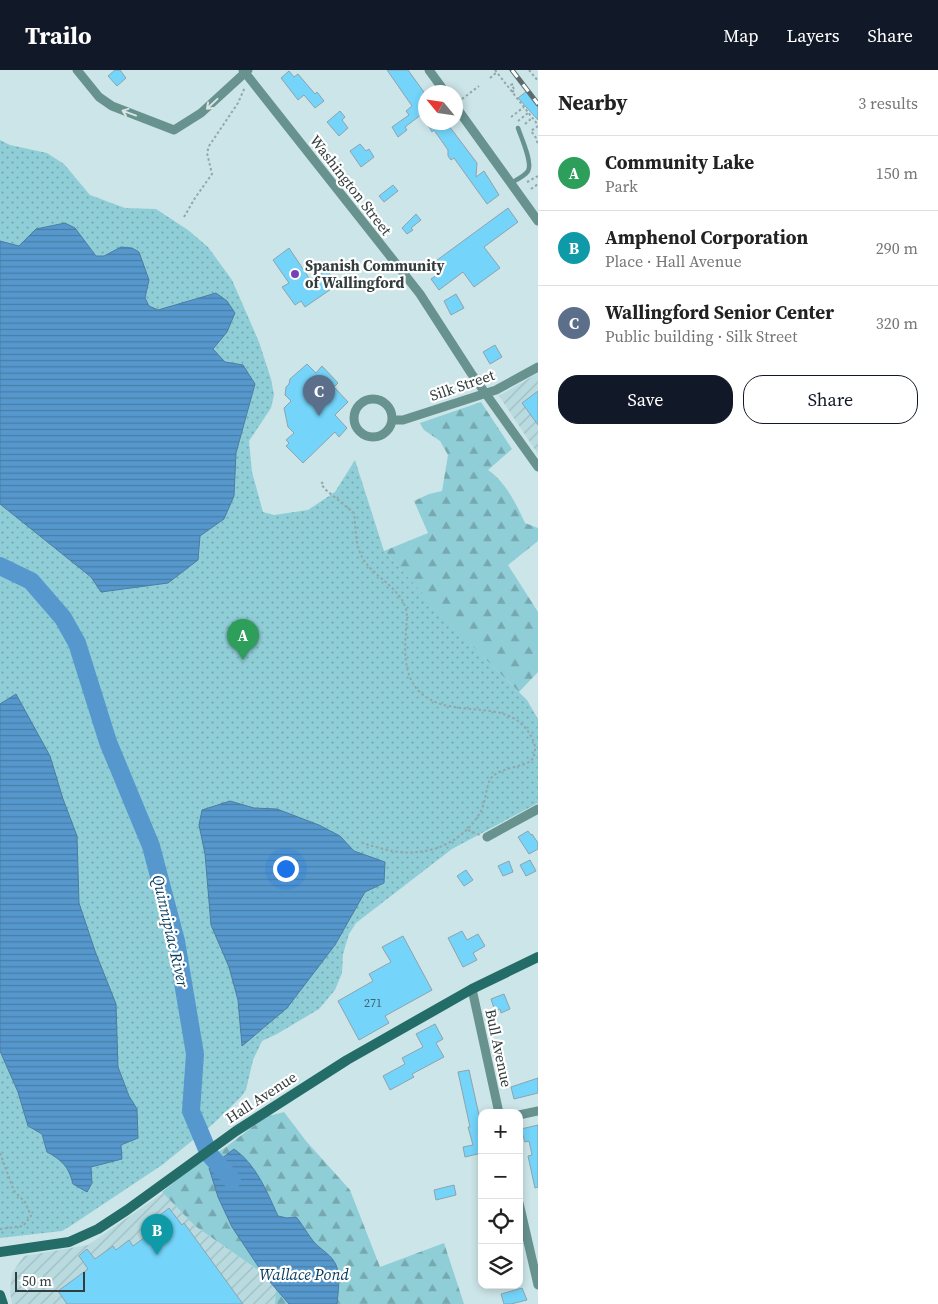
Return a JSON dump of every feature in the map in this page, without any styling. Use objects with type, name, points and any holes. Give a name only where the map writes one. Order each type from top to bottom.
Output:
[{"type":"main road","name":"Hall Avenue","points":[[0,1252],[69,1242],[98,1229],[236,1131],[347,1060],[472,990],[538,957]]},
{"type":"main road","points":[[0,1295],[3,1304]]},
{"type":"street","points":[[77,70],[99,97],[112,106],[174,130],[201,114],[246,71]]},
{"type":"street","points":[[429,70],[440,85]]},
{"type":"street","name":"Washington Street","points":[[246,71],[420,294],[471,373],[538,466]]},
{"type":"street","points":[[463,117],[538,221]]},
{"type":"street","name":"Silk Street","points":[[392,420],[403,420],[486,393],[502,387],[538,367]]},
{"type":"street","points":[[366,400],[379,400],[389,407],[392,420],[388,430],[383,434],[372,437],[366,436],[357,428],[355,415],[357,409],[366,400]]},
{"type":"street","points":[[487,837],[538,810]]},
{"type":"street","name":"Bull Avenue","points":[[472,990],[498,1109]]},
{"type":"street","points":[[523,1115],[538,1111]]},
{"type":"street","points":[[523,1214],[534,1245],[538,1285]]},
{"type":"lane","points":[[511,183],[525,174],[529,168],[529,160],[518,128]]},
{"type":"path","points":[[529,70],[538,81]]},
{"type":"path","points":[[490,78],[496,71],[532,118],[538,131]]},
{"type":"path","points":[[512,92],[514,90],[511,85],[513,84]]},
{"type":"path","points":[[463,98],[479,86]]},
{"type":"path","points":[[184,217],[212,174],[208,153],[210,146],[238,103],[245,87]]},
{"type":"path","points":[[511,117],[524,107]]},
{"type":"path","points":[[516,123],[528,113]]},
{"type":"path","points":[[518,128],[532,118]]},
{"type":"path","points":[[537,126],[531,131],[538,144]]},
{"type":"path","points":[[525,183],[538,176]]},
{"type":"path","points":[[530,189],[538,184]]},
{"type":"path","points":[[323,482],[322,484],[326,490],[354,513],[356,538],[363,558],[402,600],[407,616],[405,660],[414,686],[419,692],[439,704],[498,712],[517,719],[527,728],[535,744],[536,752],[532,761],[492,777],[484,805],[467,830],[444,846],[432,851],[397,853],[362,842]]},
{"type":"path","points":[[467,830],[487,837]]},
{"type":"path","points":[[0,1153],[14,1191],[26,1202],[31,1216],[23,1226],[0,1229]]},
{"type":"shaded area","points":[[538,373],[538,454],[499,396]]},
{"type":"shaded area","points":[[163,1193],[195,1226],[254,1267],[277,1289],[275,1304],[12,1304],[10,1291],[12,1273],[24,1256],[88,1245]]},
{"type":"green space","points":[[0,140],[10,145],[47,153],[64,164],[90,195],[125,208],[156,209],[188,230],[208,247],[232,280],[259,342],[271,379],[274,395],[271,408],[249,441],[252,472],[263,512],[274,515],[308,510],[335,492],[355,460],[384,551],[453,627],[527,700],[538,719],[538,803],[452,849],[356,923],[349,934],[343,954],[342,973],[335,990],[319,1009],[262,1041],[253,1060],[246,1090],[213,1124],[162,1165],[62,1231],[0,1238]]},
{"type":"green space","points":[[481,402],[512,449],[488,470],[505,487],[525,523],[538,528],[538,541],[508,565],[538,612],[538,672],[519,692],[452,627],[384,551],[428,533],[414,501],[429,494],[442,491],[448,455],[440,441],[424,430],[420,423]]},
{"type":"green space","points":[[284,1112],[306,1141],[350,1190],[380,1267],[444,1243],[464,1304],[275,1304],[276,1288],[254,1267],[195,1226],[162,1192],[193,1167],[226,1147],[265,1117]]},
{"type":"water","points":[[65,223],[75,228],[96,256],[104,256],[121,247],[132,248],[139,252],[149,280],[145,298],[149,306],[158,310],[216,293],[227,301],[235,313],[227,332],[213,349],[225,362],[243,365],[255,384],[236,453],[234,496],[224,519],[200,536],[198,560],[168,583],[101,592],[91,577],[0,504],[0,241],[19,246],[36,229]]},
{"type":"water","points":[[16,694],[50,756],[77,836],[79,903],[116,1004],[118,1067],[129,1096],[137,1109],[138,1138],[121,1145],[122,1159],[91,1167],[92,1183],[87,1192],[73,1184],[64,1165],[47,1152],[42,1134],[28,1126],[18,1092],[0,1051],[0,704]]},
{"type":"water","points":[[230,801],[254,808],[277,809],[319,825],[340,836],[354,851],[385,862],[384,883],[365,892],[335,945],[287,1008],[242,1046],[238,1000],[229,967],[211,925],[205,854],[199,825],[202,810]]},
{"type":"water","name":"Wallace Pond","points":[[234,1149],[255,1170],[278,1216],[296,1217],[314,1242],[334,1261],[338,1269],[339,1279],[337,1304],[289,1304],[264,1275],[232,1227],[218,1197],[209,1168]]},
{"type":"building","points":[[115,70],[120,70],[126,78],[117,86],[108,76]]},
{"type":"building","points":[[387,70],[408,70],[419,85],[418,117],[405,127],[407,130],[398,137],[392,127],[409,115],[406,111],[412,106]]},
{"type":"building","points":[[289,71],[294,77],[298,74],[315,94],[317,92],[324,101],[315,108],[304,95],[298,100],[281,78]]},
{"type":"building","points":[[527,91],[538,105],[538,120],[518,98]]},
{"type":"building","points":[[340,111],[345,117],[342,120],[348,128],[339,136],[327,122]]},
{"type":"building","points":[[434,130],[452,130],[477,163],[476,177],[484,171],[499,195],[487,204],[454,158],[451,160],[448,156],[448,150]]},
{"type":"building","points":[[360,144],[366,151],[369,149],[374,157],[361,167],[350,151]]},
{"type":"building","points":[[393,185],[398,191],[384,202],[379,196]]},
{"type":"building","points":[[508,208],[518,222],[484,247],[500,268],[474,287],[463,272],[439,290],[431,279],[437,275],[429,266]]},
{"type":"building","points":[[416,214],[421,220],[407,234],[402,228]]},
{"type":"building","name":"Spanish Community of Wallingford","points":[[289,248],[311,281],[327,270],[337,285],[305,307],[301,301],[295,305],[282,287],[289,283],[273,260]]},
{"type":"building","points":[[456,294],[464,308],[451,315],[444,301]]},
{"type":"building","points":[[495,345],[502,357],[490,364],[483,352]]},
{"type":"building","points":[[307,364],[316,373],[322,366],[338,383],[334,387],[348,402],[335,415],[347,428],[339,437],[335,432],[303,463],[286,446],[289,443],[286,440],[294,433],[288,427],[284,408],[291,401],[285,395],[290,379]]},
{"type":"building","points":[[538,391],[538,425],[522,403]]},
{"type":"building","points":[[528,831],[538,843],[538,849],[529,854],[518,837]]},
{"type":"building","points":[[530,860],[536,871],[526,876],[520,865]]},
{"type":"building","points":[[509,861],[513,872],[503,876],[498,866]]},
{"type":"building","points":[[466,870],[473,880],[464,886],[457,876]]},
{"type":"building","points":[[462,931],[467,940],[478,934],[485,946],[473,953],[477,960],[463,967],[448,938]]},
{"type":"building","points":[[403,936],[432,990],[385,1016],[389,1023],[359,1040],[338,1001],[373,981],[369,974],[391,962],[382,947]]},
{"type":"building","points":[[504,994],[510,1009],[501,1013],[500,1009],[495,1011],[491,999]]},
{"type":"building","points":[[435,1024],[443,1039],[436,1043],[444,1057],[412,1074],[414,1077],[390,1090],[383,1076],[405,1064],[402,1058],[423,1047],[416,1034]]},
{"type":"building","points":[[469,1070],[478,1110],[478,1154],[465,1157],[463,1147],[473,1145],[458,1072]]},
{"type":"building","points":[[538,1078],[538,1093],[514,1099],[511,1087]]},
{"type":"building","points":[[538,1125],[538,1187],[535,1188],[528,1156],[532,1155],[529,1141],[525,1142],[523,1129]]},
{"type":"building","points":[[454,1185],[456,1195],[436,1200],[434,1190]]},
{"type":"building","points":[[169,1208],[182,1225],[184,1223],[243,1304],[67,1304],[58,1291],[88,1269],[79,1256],[82,1253],[87,1249],[95,1259],[113,1246],[116,1250],[129,1240],[133,1246],[148,1235],[154,1243],[166,1234],[155,1219]]},
{"type":"building","points":[[522,1289],[527,1300],[504,1304],[501,1294]]},
{"type":"waterway","name":"Quinnipiac River","points":[[0,566],[31,581],[63,618],[77,643],[108,742],[151,846],[176,941],[195,1054],[191,1111],[209,1154],[232,1180]]},
{"type":"railway","points":[[512,70],[538,104]]},
{"type":"place","name":"Spanish Community of Wallingford","points":[[295,274]]},
{"type":"place","name":"Wallingford Senior Center","points":[[319,416]]},
{"type":"place","name":"Community Lake","points":[[243,660]]},
{"type":"place","name":"Amphenol Corporation","points":[[157,1255]]}]
